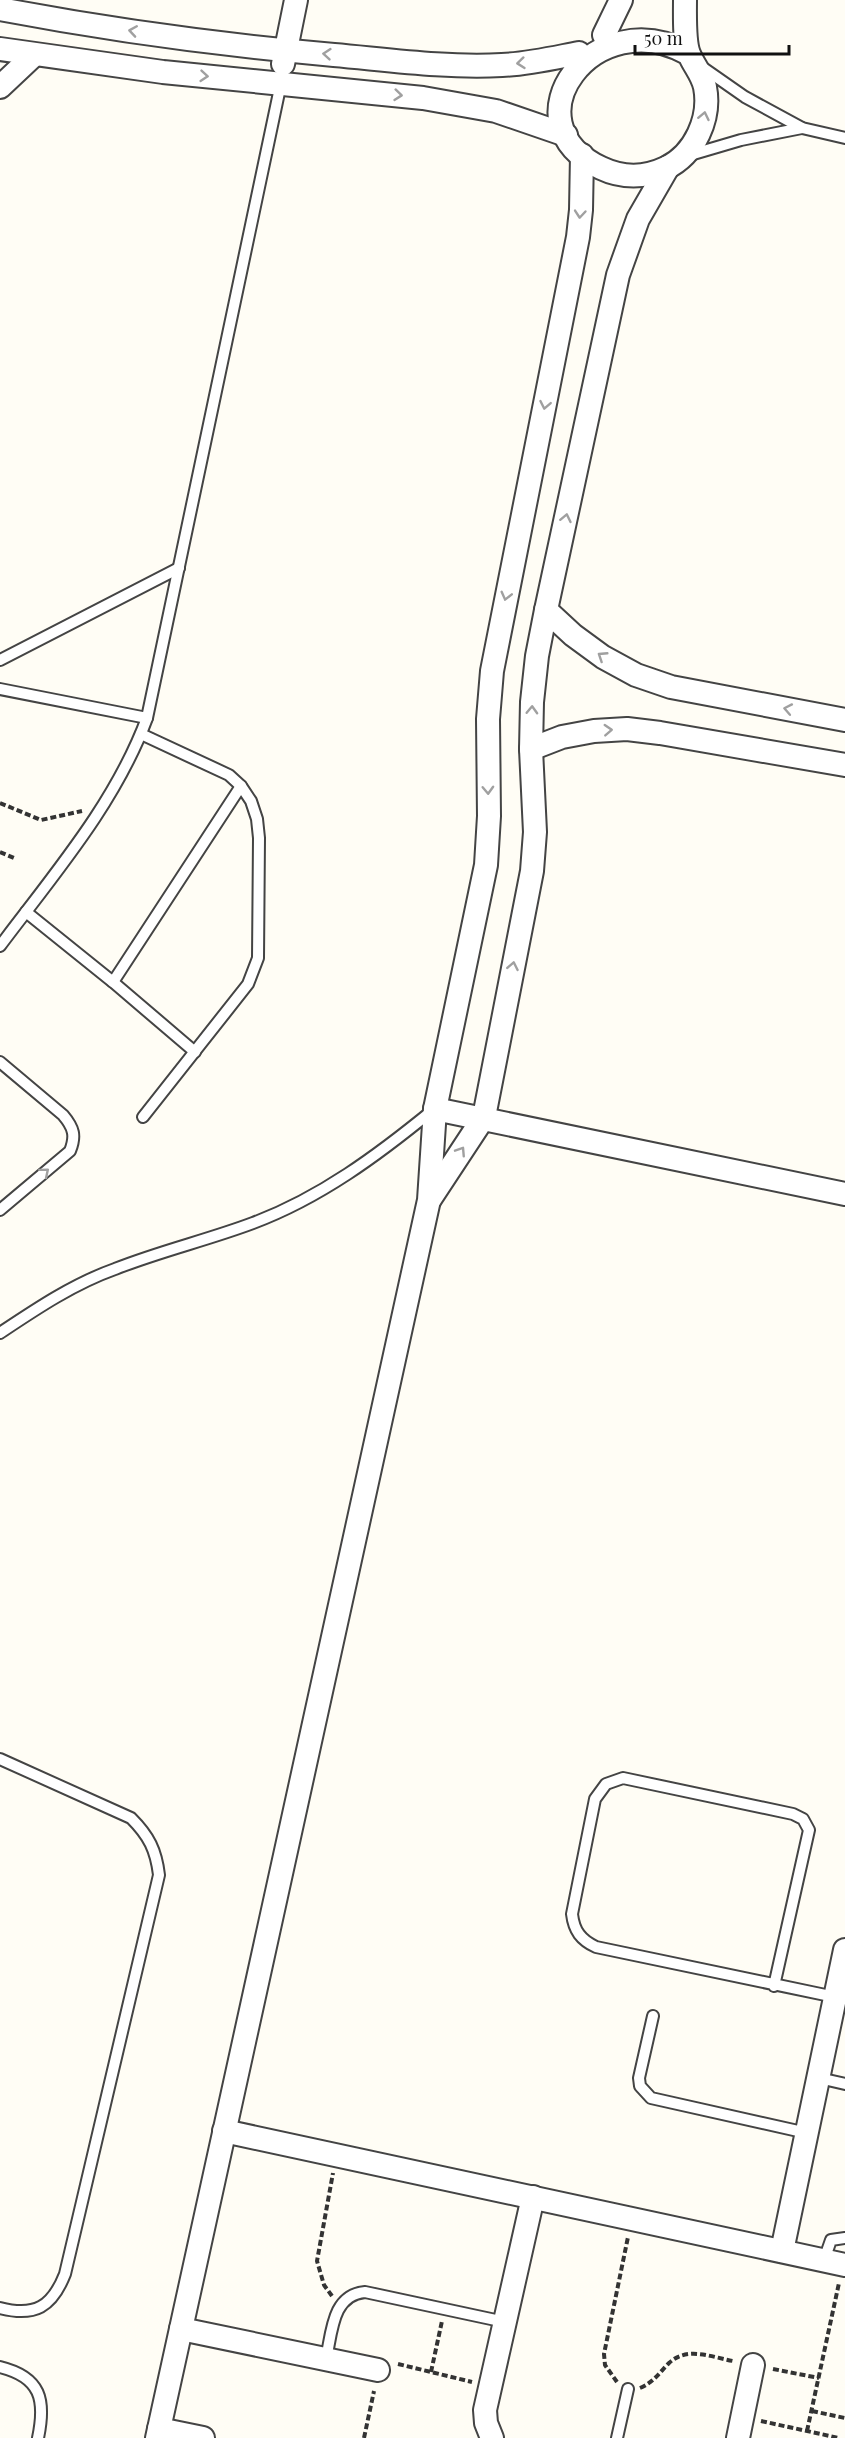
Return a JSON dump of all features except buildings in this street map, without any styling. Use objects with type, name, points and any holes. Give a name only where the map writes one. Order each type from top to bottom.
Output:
[{"type":"street","points":[[281,83],[284,50],[296,0]]},
{"type":"street","points":[[604,35],[621,0]]},
{"type":"street","points":[[429,1200],[484,1117],[532,872],[535,832],[531,749],[537,656],[618,275],[638,219],[674,163],[695,140],[705,118],[705,87],[691,57],[685,0]]},
{"type":"street","points":[[0,9],[165,36],[284,50],[465,66],[531,62],[579,53]]},
{"type":"street","points":[[674,163],[638,176],[623,175],[601,168],[582,155],[566,135],[560,100],[562,83],[579,53],[604,35],[619,30],[650,31],[664,36],[691,57]]},
{"type":"street","points":[[0,49],[163,72],[460,103],[496,111],[566,135]]},
{"type":"street","points":[[0,87],[34,55]]},
{"type":"street","points":[[203,2438],[158,2433],[429,1200],[435,1109],[486,865],[489,816],[488,719],[492,671],[578,237],[582,155]]},
{"type":"street","points":[[546,610],[573,635],[603,657],[636,675],[671,687],[845,720]]},
{"type":"street","points":[[531,749],[573,735],[627,729],[845,765]]},
{"type":"street","points":[[435,1109],[484,1117],[845,1194]]},
{"type":"street","points":[[782,2251],[845,1950]]},
{"type":"street","points":[[224,2131],[837,2263]]},
{"type":"street","points":[[492,2438],[486,2423],[485,2410],[533,2197]]},
{"type":"street","points":[[181,2329],[378,2370]]},
{"type":"street","points":[[740,2428],[753,2365]]},
{"type":"lane","points":[[691,57],[745,98],[802,128],[845,138]]},
{"type":"lane","points":[[0,946],[90,827],[141,734],[147,718],[281,83]]},
{"type":"lane","points":[[674,163],[741,140],[802,128]]},
{"type":"lane","points":[[0,660],[179,568]]},
{"type":"lane","points":[[0,689],[147,718]]},
{"type":"lane","points":[[141,734],[229,774],[251,801],[257,819],[260,933],[258,958],[248,984],[143,1117]]},
{"type":"lane","points":[[113,982],[241,786]]},
{"type":"lane","points":[[26,912],[195,1052]]},
{"type":"lane","points":[[0,1062],[63,1115],[72,1126],[75,1139],[70,1151],[0,1210]]},
{"type":"lane","points":[[0,1334],[43,1304],[112,1269],[254,1223],[318,1193],[378,1154],[435,1109]]},
{"type":"lane","points":[[0,1759],[131,1818],[147,1834],[156,1853],[159,1875],[65,2274],[57,2292],[42,2306],[24,2312],[0,2308]]},
{"type":"lane","points":[[774,1986],[809,1830],[803,1819],[793,1814],[623,1778],[606,1784],[595,1799],[572,1914],[573,1925],[578,1935],[596,1947],[774,1986],[835,1997]]},
{"type":"lane","points":[[653,2016],[639,2078],[640,2086],[651,2098],[807,2133]]},
{"type":"lane","points":[[819,2078],[845,2084]]},
{"type":"lane","points":[[837,2263],[831,2240],[845,2238]]},
{"type":"lane","points":[[326,2359],[340,2304],[355,2293],[365,2292],[505,2322]]},
{"type":"lane","points":[[0,2367],[24,2376],[35,2387],[42,2401],[43,2417],[38,2438]]},
{"type":"lane","points":[[617,2438],[628,2388]]},
{"type":"path","points":[[0,803],[41,820],[102,806]]},
{"type":"path","points":[[0,852],[14,858]]},
{"type":"path","points":[[336,2155],[317,2261],[324,2285],[340,2304]]},
{"type":"path","points":[[632,2219],[604,2354],[605,2365],[618,2384],[628,2388],[640,2388],[652,2383],[668,2364],[688,2352],[819,2378]]},
{"type":"path","points":[[807,2431],[819,2378],[837,2263]]},
{"type":"path","points":[[430,2373],[445,2309]]},
{"type":"path","points":[[364,2438],[378,2370],[388,2363],[491,2386]]},
{"type":"path","points":[[812,2412],[845,2418]]},
{"type":"path","points":[[740,2428],[807,2431],[839,2438]]}]
